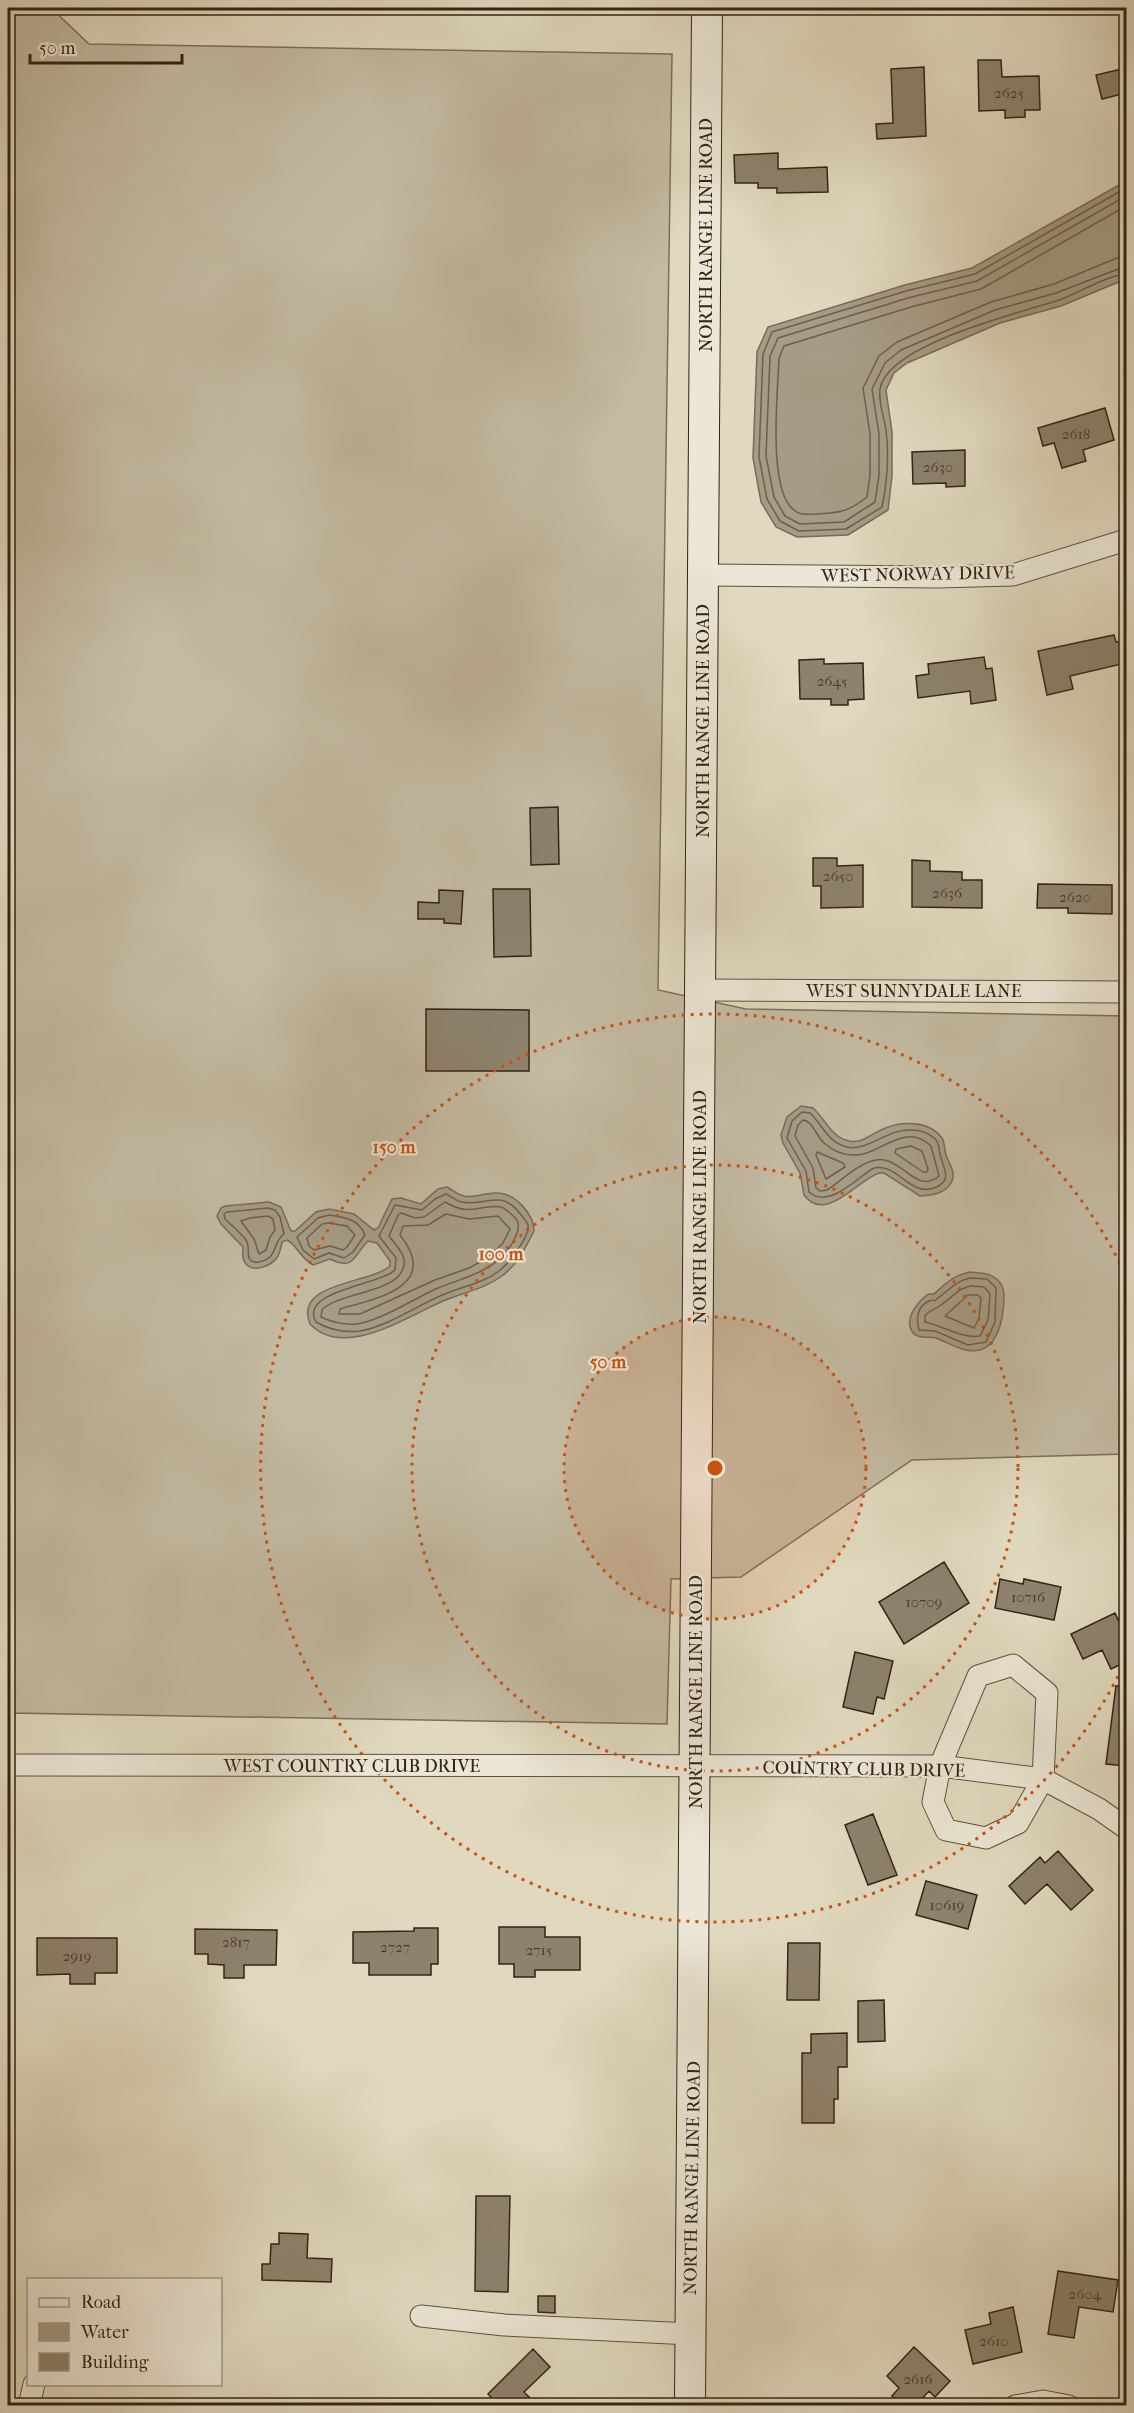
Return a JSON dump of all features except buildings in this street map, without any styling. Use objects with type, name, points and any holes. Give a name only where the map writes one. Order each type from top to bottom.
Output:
[{"type":"street","name":"NORTH RANGE LINE ROAD","points":[[690,2406],[705,575],[707,8]]},
{"type":"street","name":"WEST NORWAY DRIVE","points":[[705,575],[938,577],[1012,575],[1126,540]]},
{"type":"street","name":"WEST SUNNYDALE LANE","points":[[701,990],[1126,993]]},
{"type":"street","points":[[1014,1665],[1047,1693],[1043,1779],[1018,1823],[986,1838],[946,1830],[933,1802],[940,1766],[978,1676],[1014,1665]]},
{"type":"street","name":"WEST COUNTRY CLUB DRIVE","points":[[8,1765],[696,1767]]},
{"type":"street","name":"COUNTRY CLUB DRIVE","points":[[696,1767],[940,1766],[1043,1779],[1099,1809],[1126,1828]]},
{"type":"street","points":[[421,2316],[504,2325],[691,2334]]},
{"type":"street","points":[[29,2406],[34,2386]]},
{"type":"street","points":[[1015,2406],[1043,2401],[1069,2406]]},
{"type":"shaded area","points":[[8,8],[51,8],[89,44],[672,54],[658,990],[746,1009],[1126,1016],[1126,1454],[912,1460],[741,1577],[671,1579],[667,1724],[8,1713]]},
{"type":"water","points":[[1126,181],[1126,279],[1061,306],[1000,323],[907,363],[894,373],[886,390],[892,432],[892,476],[888,510],[848,535],[797,537],[776,527],[761,502],[753,458],[757,352],[768,327],[905,285],[972,268]]},
{"type":"water","points":[[801,1106],[813,1108],[833,1132],[843,1139],[854,1142],[898,1124],[922,1125],[930,1128],[943,1140],[953,1171],[952,1181],[942,1191],[920,1196],[884,1173],[879,1173],[832,1203],[822,1205],[813,1203],[804,1195],[800,1173],[781,1135],[787,1117]]},
{"type":"water","points":[[447,1187],[457,1194],[472,1197],[489,1193],[504,1194],[522,1206],[531,1218],[534,1231],[517,1261],[502,1276],[488,1284],[443,1301],[376,1332],[358,1336],[340,1338],[324,1334],[310,1324],[308,1310],[313,1300],[323,1292],[380,1272],[390,1266],[390,1261],[377,1243],[368,1241],[349,1263],[330,1259],[313,1265],[287,1240],[282,1242],[275,1260],[261,1268],[251,1268],[243,1260],[243,1247],[221,1224],[217,1216],[221,1208],[225,1206],[269,1202],[281,1207],[291,1231],[295,1231],[316,1212],[329,1209],[354,1214],[374,1230],[378,1228],[392,1199],[401,1198],[421,1204],[438,1189]]},
{"type":"water","points":[[970,1272],[993,1276],[1003,1288],[1003,1314],[992,1342],[977,1351],[966,1350],[936,1338],[914,1334],[910,1318],[919,1302],[928,1294],[934,1294],[954,1278]]}]
